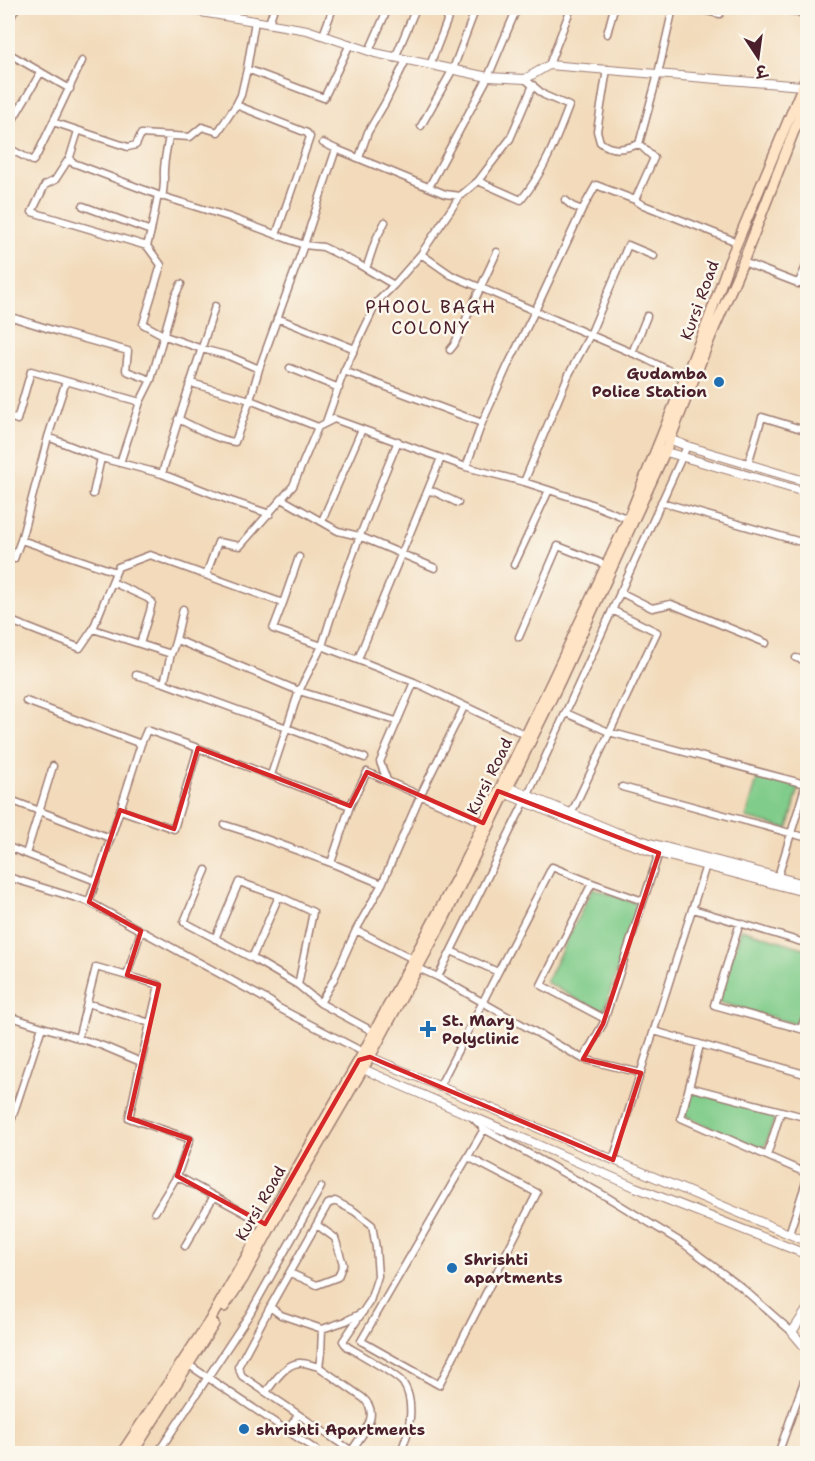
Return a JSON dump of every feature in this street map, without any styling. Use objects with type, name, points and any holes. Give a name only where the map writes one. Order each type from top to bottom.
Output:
[{"type":"main road","name":"Kursi Road","points":[[364,1059],[374,1032],[443,921],[504,789],[566,669],[689,380],[742,262],[805,91],[807,73]]},
{"type":"main road","name":"Kursi Road","points":[[689,380],[737,242],[805,91]]},
{"type":"main road","name":"Kursi Road","points":[[121,1454],[210,1320],[364,1059],[416,963],[483,823],[504,789],[526,735],[606,565],[631,520]]},
{"type":"main road","name":"Kursi Road","points":[[132,1454],[243,1279],[265,1230]]},
{"type":"street","points":[[8,22],[16,8]]},
{"type":"street","points":[[191,8],[201,12],[307,30],[395,58],[489,77],[525,78],[549,65],[658,74],[805,91]]},
{"type":"street","points":[[234,17],[237,8]]},
{"type":"street","points":[[269,23],[274,8]]},
{"type":"street","points":[[323,35],[333,8]]},
{"type":"street","points":[[369,51],[388,8]]},
{"type":"street","points":[[395,58],[416,8]]},
{"type":"street","points":[[430,65],[452,8]]},
{"type":"street","points":[[421,126],[453,69],[476,8]]},
{"type":"street","points":[[429,187],[489,77],[517,8]]},
{"type":"street","points":[[549,65],[571,8]]},
{"type":"street","points":[[607,34],[614,8]]},
{"type":"street","points":[[639,144],[658,74],[672,8]]},
{"type":"street","points":[[694,8],[720,14]]},
{"type":"street","points":[[778,8],[807,15]]},
{"type":"street","points":[[53,122],[129,147],[136,145],[141,134],[190,137],[202,127],[218,132],[241,95],[255,21]]},
{"type":"street","points":[[247,69],[324,98],[350,44]]},
{"type":"street","points":[[8,53],[70,89]]},
{"type":"street","points":[[359,158],[368,132],[406,60]]},
{"type":"street","points":[[8,148],[33,160],[82,61]]},
{"type":"street","points":[[607,69],[597,130],[600,142],[611,149],[639,144]]},
{"type":"street","points":[[8,128],[41,72]]},
{"type":"street","points":[[478,181],[521,200],[535,183],[555,144],[569,106],[544,95],[525,78]]},
{"type":"street","points":[[326,422],[344,371],[377,302],[421,254],[459,196],[478,181],[510,139],[533,85]]},
{"type":"street","points":[[236,105],[307,133],[310,137],[276,235]]},
{"type":"street","points":[[78,131],[70,157],[55,180],[45,185],[32,212],[147,246],[161,266],[143,324],[165,336],[229,356],[259,369]]},
{"type":"street","points":[[147,246],[165,184],[165,156],[169,136]]},
{"type":"street","points":[[323,143],[445,194],[459,196]]},
{"type":"street","points":[[635,200],[654,158],[639,144]]},
{"type":"street","points":[[178,419],[210,434],[235,442],[336,149]]},
{"type":"street","points":[[70,157],[71,162],[160,196],[229,217],[304,245],[323,247],[394,285]]},
{"type":"street","points":[[466,467],[482,423],[508,365],[596,185],[737,242]]},
{"type":"street","points":[[565,200],[582,210]]},
{"type":"street","points":[[83,207],[151,231]]},
{"type":"street","points":[[366,268],[376,239],[385,222]]},
{"type":"street","points":[[524,482],[568,376],[590,335],[628,245],[654,256]]},
{"type":"street","points":[[450,350],[482,288],[497,252]]},
{"type":"street","points":[[421,254],[451,275],[689,380]]},
{"type":"street","points":[[742,262],[807,287]]},
{"type":"street","points":[[798,284],[807,262]]},
{"type":"street","points":[[120,463],[140,402],[151,380],[175,296],[181,284]]},
{"type":"street","points":[[162,474],[215,306]]},
{"type":"street","points":[[8,316],[128,351],[126,370],[151,380]]},
{"type":"street","points":[[632,353],[647,316]]},
{"type":"street","points":[[277,318],[355,350]]},
{"type":"street","points":[[290,368],[339,388]]},
{"type":"street","points":[[8,416],[17,420],[31,370],[140,402]]},
{"type":"street","points":[[344,371],[482,423]]},
{"type":"street","points":[[8,557],[14,559],[21,540],[48,437],[66,381]]},
{"type":"street","points":[[191,383],[250,400],[318,427]]},
{"type":"street","points":[[748,464],[762,417],[807,431]]},
{"type":"street","points":[[206,575],[218,542],[240,546],[293,486],[318,427],[334,419],[466,467],[549,490],[631,520]]},
{"type":"street","points":[[322,520],[362,429]]},
{"type":"street","points":[[48,437],[101,458],[162,474],[231,501],[270,513]]},
{"type":"street","points":[[666,438],[807,482]]},
{"type":"street","points":[[271,775],[299,691],[322,646],[359,536],[398,441]]},
{"type":"street","points":[[438,977],[566,713],[687,446]]},
{"type":"street","points":[[661,450],[807,493]]},
{"type":"street","points":[[93,494],[101,458]]},
{"type":"street","points":[[358,659],[441,458]]},
{"type":"street","points":[[514,565],[549,490]]},
{"type":"street","points":[[428,491],[458,502]]},
{"type":"street","points":[[282,499],[338,531],[359,536],[435,568]]},
{"type":"street","points":[[661,502],[807,544]]},
{"type":"street","points":[[21,540],[116,572]]},
{"type":"street","points":[[519,637],[558,546],[606,565]]},
{"type":"street","points":[[8,625],[11,621],[80,648],[93,629],[118,567],[150,555],[283,603]]},
{"type":"street","points":[[298,557],[273,629],[358,659],[414,682],[526,735]]},
{"type":"street","points":[[112,582],[152,602],[140,644]]},
{"type":"street","points":[[620,592],[652,608],[671,604],[766,644]]},
{"type":"street","points":[[164,683],[177,640],[176,634],[183,609]]},
{"type":"street","points":[[571,814],[657,632],[612,610]]},
{"type":"street","points":[[93,629],[171,654]]},
{"type":"street","points":[[177,640],[299,691],[396,721]]},
{"type":"street","points":[[796,658],[807,661]]},
{"type":"street","points":[[136,675],[164,683],[365,758]]},
{"type":"street","points":[[387,780],[380,762],[414,682]]},
{"type":"street","points":[[26,701],[141,744]]},
{"type":"street","points":[[320,1003],[334,979],[356,930],[382,884],[421,794],[464,707]]},
{"type":"street","points":[[566,713],[609,732],[805,784]]},
{"type":"street","points":[[89,902],[147,730],[350,806]]},
{"type":"street","points":[[120,810],[174,829],[198,748]]},
{"type":"street","points":[[26,854],[53,766]]},
{"type":"street","points":[[331,863],[350,806],[367,772],[483,823]]},
{"type":"street","points":[[777,881],[807,777]]},
{"type":"street","points":[[622,787],[807,838]]},
{"type":"street","points":[[504,789],[642,841],[777,881],[807,893]]},
{"type":"street","points":[[526,798],[604,835],[659,853],[707,862]]},
{"type":"street","points":[[8,799],[110,838]]},
{"type":"street","points":[[225,825],[382,884]]},
{"type":"street","points":[[8,847],[96,881]]},
{"type":"street","points":[[583,1059],[605,1019],[659,853]]},
{"type":"street","points":[[613,1160],[707,862]]},
{"type":"street","points":[[439,1088],[552,867],[643,901]]},
{"type":"street","points":[[206,870],[184,922],[252,958],[298,985],[320,1003],[374,1032]]},
{"type":"street","points":[[8,877],[89,902],[272,1002],[364,1059],[471,1115],[635,1187],[807,1255]]},
{"type":"street","points":[[777,881],[807,885]]},
{"type":"street","points":[[215,939],[239,882],[279,896],[313,912],[298,985]]},
{"type":"street","points":[[592,883],[541,985],[605,1019]]},
{"type":"street","points":[[252,958],[279,896]]},
{"type":"street","points":[[693,909],[807,944]]},
{"type":"street","points":[[740,923],[714,1005],[804,1030],[807,1008]]},
{"type":"street","points":[[356,930],[583,1059],[641,1073]]},
{"type":"street","points":[[127,975],[141,931]]},
{"type":"street","points":[[451,951],[498,972]]},
{"type":"street","points":[[78,1039],[96,967],[159,984],[129,1118],[190,1139],[177,1176],[155,1212]]},
{"type":"street","points":[[87,1003],[150,1023]]},
{"type":"street","points":[[8,1016],[103,1046],[141,1062]]},
{"type":"street","points":[[8,1130],[42,1027]]},
{"type":"street","points":[[654,1032],[807,1075]]},
{"type":"street","points":[[700,1045],[681,1118],[807,1175],[789,1234]]},
{"type":"street","points":[[364,1059],[439,1088],[807,1242]]},
{"type":"street","points":[[689,1087],[807,1118]]},
{"type":"street","points":[[767,1156],[781,1111]]},
{"type":"street","points":[[471,1115],[484,1129],[607,1197],[684,1244],[741,1287],[792,1332],[807,1351]]},
{"type":"street","points":[[468,1157],[537,1193],[439,1385],[361,1341],[484,1129]]},
{"type":"street","points":[[177,1176],[214,1196],[265,1230]]},
{"type":"street","points":[[157,1454],[249,1316],[321,1187]]},
{"type":"street","points":[[185,1245],[214,1196]]},
{"type":"street","points":[[266,1392],[291,1365],[300,1363],[319,1367],[369,1403],[372,1415],[370,1422],[354,1452],[242,1376],[238,1367],[328,1204],[335,1201],[354,1211],[372,1225],[378,1276],[370,1301],[343,1341],[348,1347],[402,1381],[409,1395],[411,1411],[408,1434],[399,1454]]},
{"type":"street","points":[[290,1274],[317,1285],[338,1277],[343,1264],[335,1238],[317,1225]]},
{"type":"street","points":[[286,1248],[300,1255]]},
{"type":"street","points":[[270,1307],[281,1315],[322,1329],[364,1312]]},
{"type":"street","points":[[792,1332],[807,1308]]},
{"type":"street","points":[[319,1367],[322,1329]]},
{"type":"street","points":[[189,1365],[321,1454]]},
{"type":"street","points":[[778,1454],[807,1370]]},
{"type":"street","points":[[287,1431],[298,1415]]},
{"type":"highlighted area","points":[[198,748],[350,806],[367,772],[483,823],[498,791],[659,853],[603,1024],[583,1059],[641,1073],[613,1160],[370,1057],[359,1060],[265,1224],[177,1176],[190,1139],[129,1118],[159,985],[127,975],[141,931],[89,902],[120,810],[174,829]]},
{"type":"green space","points":[[758,776],[799,787],[788,829],[746,818]]},
{"type":"green space","points":[[593,888],[638,904],[603,1014],[546,982]]},
{"type":"green space","points":[[741,929],[807,949],[807,995],[798,1025],[718,1002]]},
{"type":"green space","points":[[691,1091],[776,1115],[763,1151],[685,1116]]},
{"type":"place","name":"Gudamba Police Station","points":[[719,382]]},
{"type":"place","name":"St. Mary Polyclinic","points":[[428,1029]]},
{"type":"place","name":"Shrishti apartments","points":[[452,1268]]},
{"type":"place","name":"shrishti Apartments","points":[[244,1429]]},
{"type":"district","name":"PHOOL BAGH COLONY","points":[[431,317]]}]
